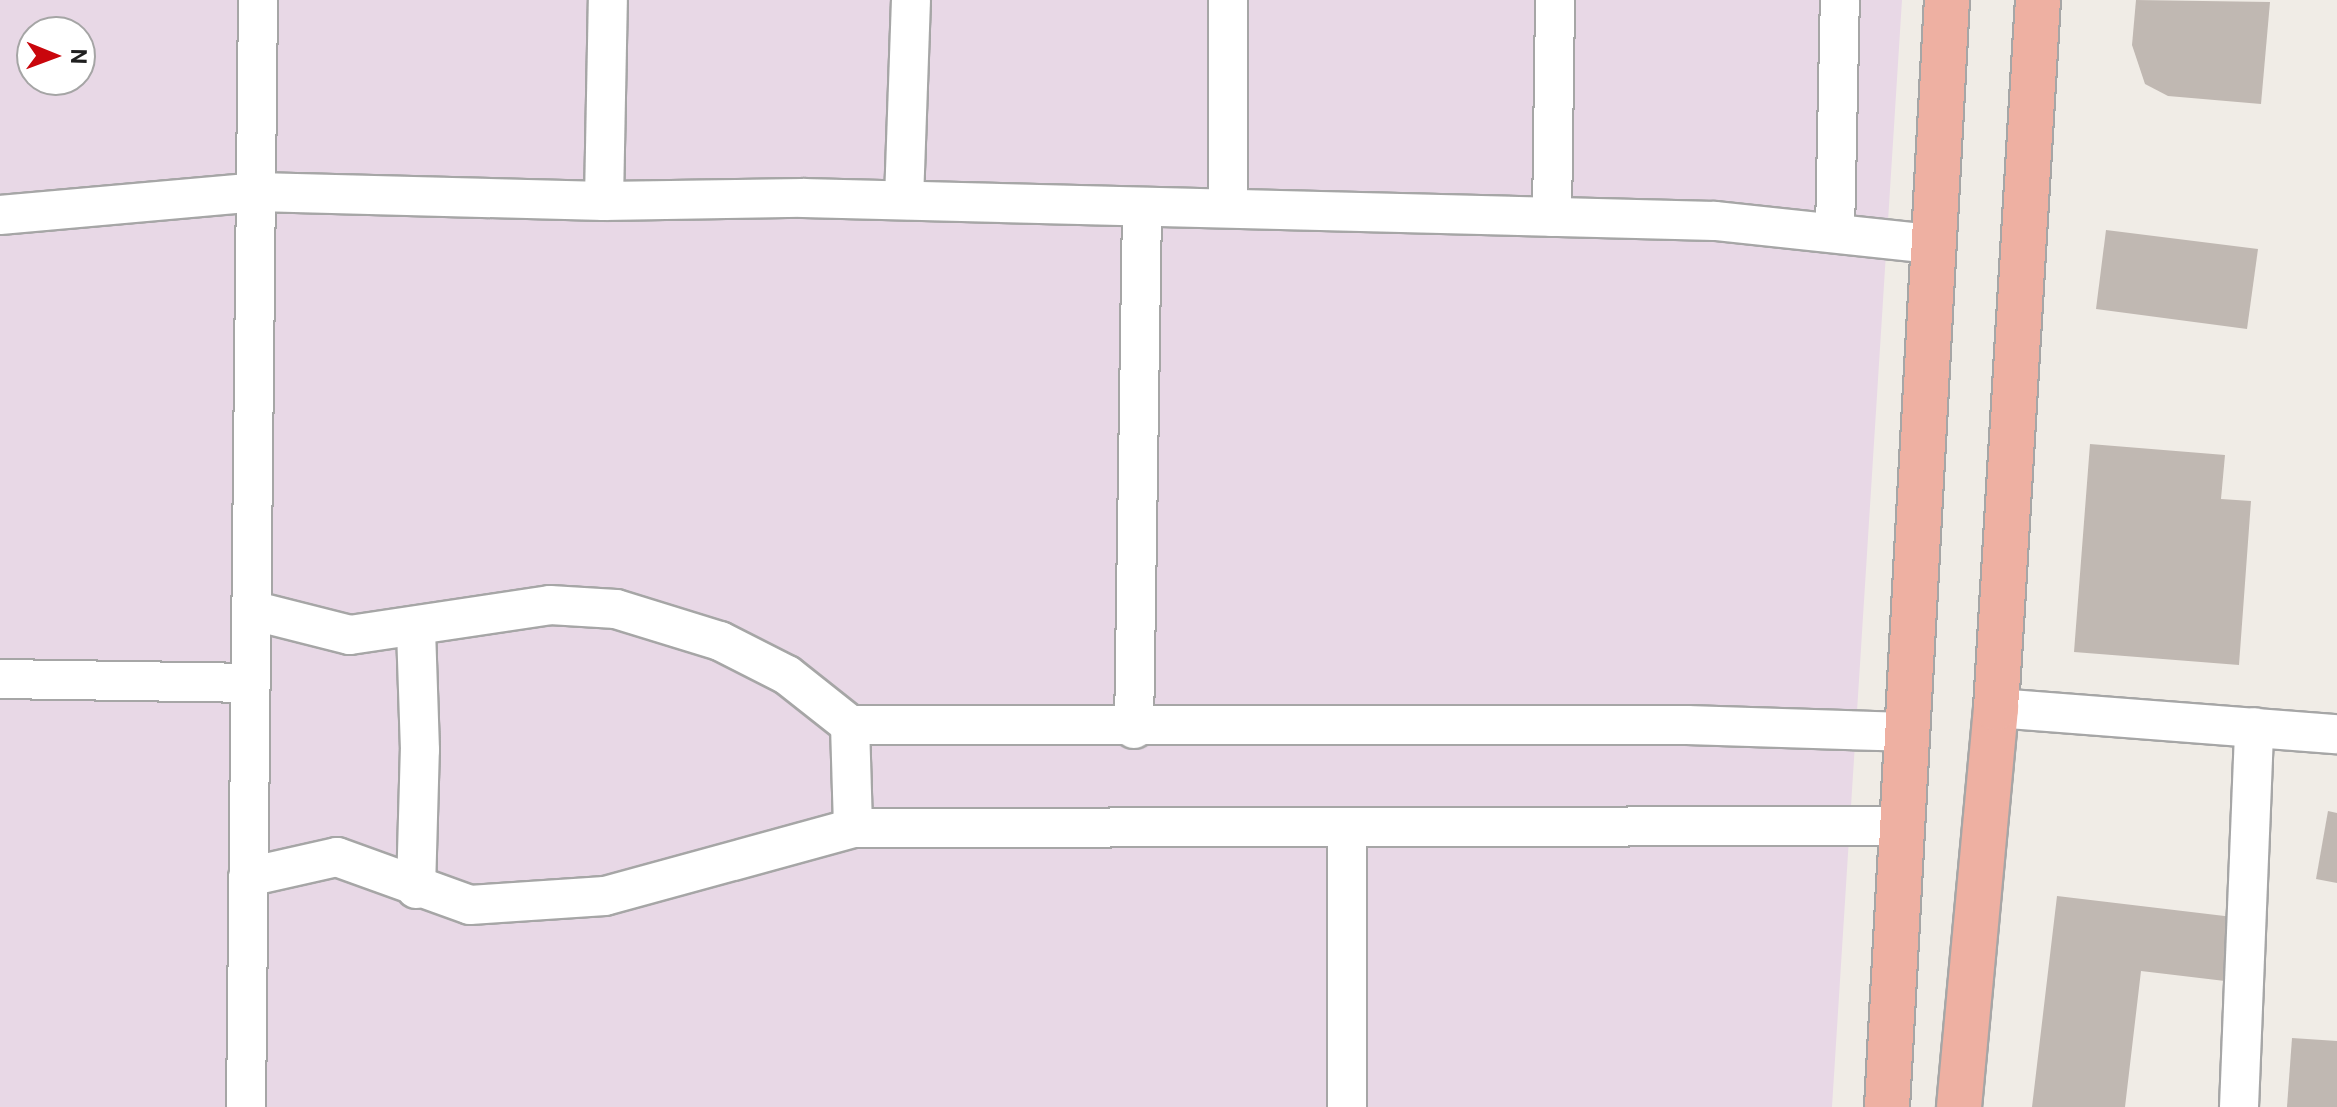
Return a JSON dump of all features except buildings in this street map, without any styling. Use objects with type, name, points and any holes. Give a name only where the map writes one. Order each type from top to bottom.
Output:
[{"type":"highway","points":[[1887,1107],[1930,244],[1947,0]]},
{"type":"highway","points":[[1959,1107],[1996,708],[2038,0]]},
{"type":"street","points":[[246,1107],[258,0]]},
{"type":"street","points":[[604,201],[608,0]]},
{"type":"street","points":[[904,200],[911,0]]},
{"type":"street","points":[[1228,0],[1228,208]]},
{"type":"street","points":[[1552,217],[1555,0]]},
{"type":"street","points":[[1835,232],[1840,0]]},
{"type":"street","points":[[0,215],[257,192],[604,201],[904,200],[1715,221],[1930,244]]},
{"type":"street","points":[[1134,729],[1142,208]]},
{"type":"street","points":[[251,610],[350,635],[416,629],[550,605],[616,609],[720,641],[787,675],[850,725],[1134,729],[1687,725],[1906,732]]},
{"type":"street","points":[[416,629],[420,750],[416,889]]},
{"type":"street","points":[[0,679],[250,683]]},
{"type":"street","points":[[1996,708],[2337,734]]},
{"type":"street","points":[[850,725],[853,828]]},
{"type":"street","points":[[2239,1107],[2254,727]]},
{"type":"street","points":[[248,877],[337,857],[416,889],[470,905],[605,896],[853,828],[1347,831],[1899,826]]},
{"type":"street","points":[[1347,831],[1347,1107]]},
{"type":"shaded area","points":[[0,0],[1902,0],[1832,1107],[0,1107]]}]
